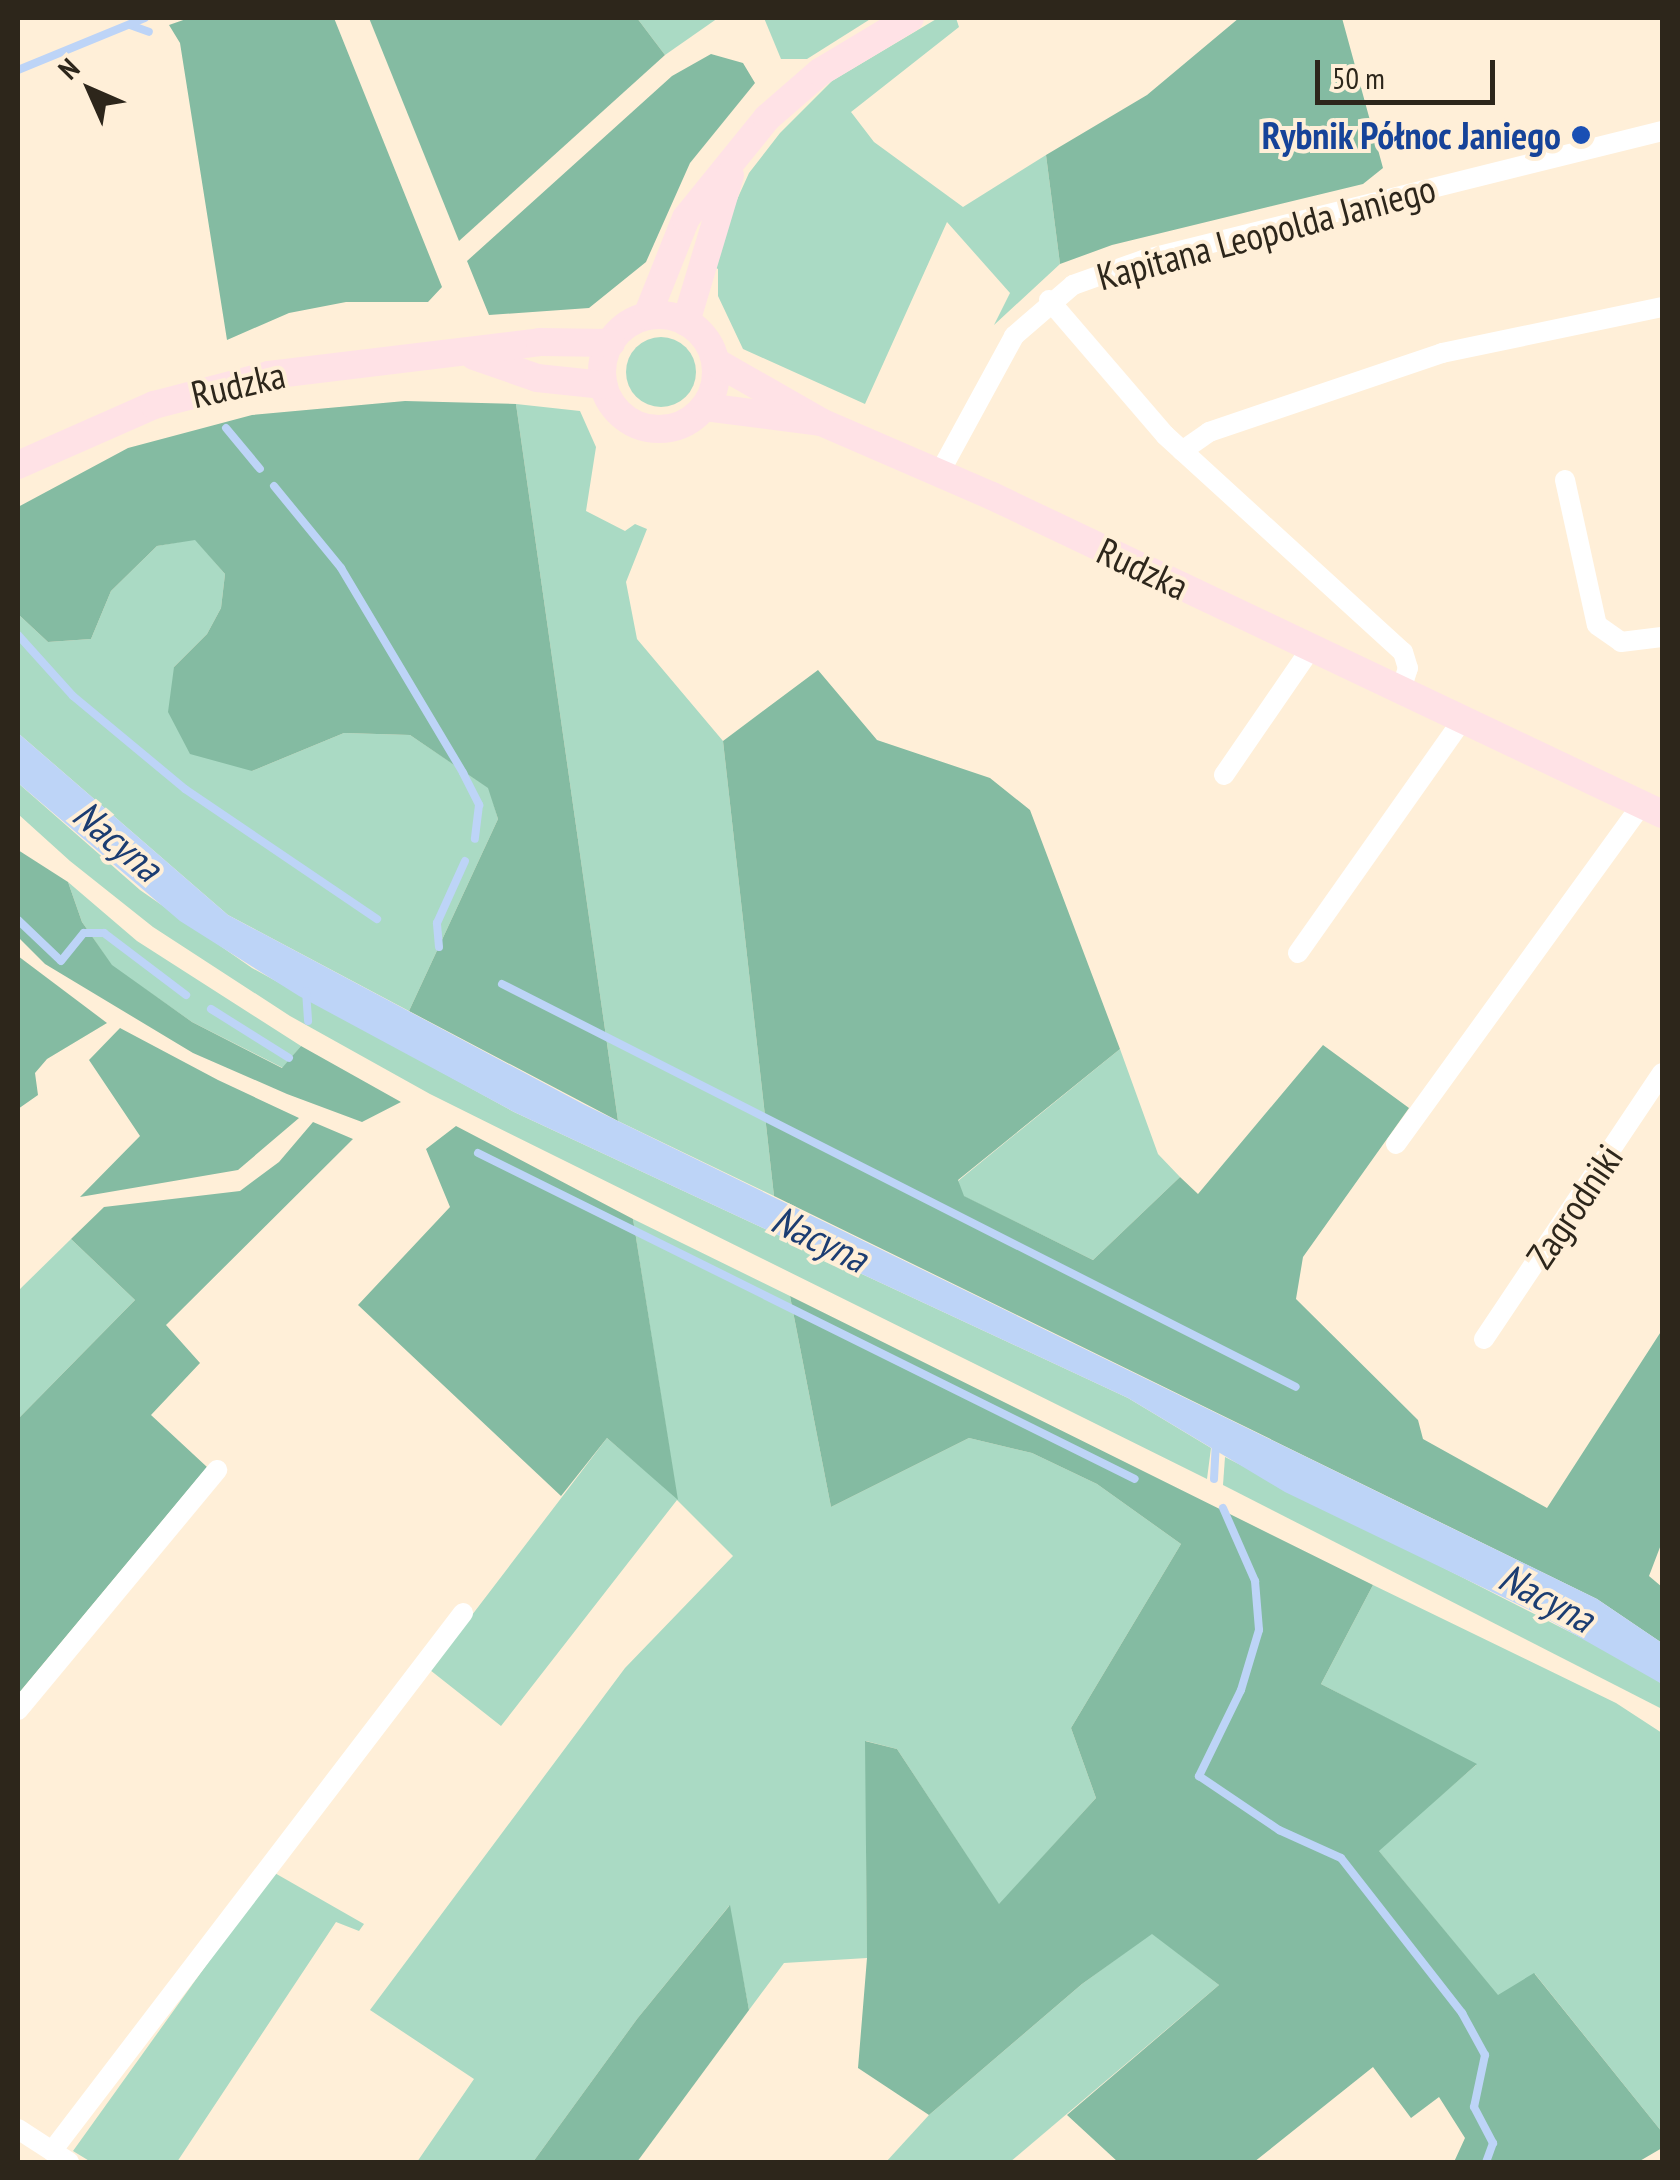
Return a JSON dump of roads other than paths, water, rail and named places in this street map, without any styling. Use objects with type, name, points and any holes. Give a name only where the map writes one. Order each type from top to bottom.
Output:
[{"type":"main road","points":[[647,316],[686,322],[706,338],[716,362],[705,407],[676,427],[650,429],[624,418],[604,385],[610,343],[647,316],[686,218],[735,158],[799,89],[910,18]]},
{"type":"main road","points":[[686,322],[694,279],[735,158]]},
{"type":"main road","name":"Rudzka","points":[[18,465],[103,423],[218,386],[386,357],[471,355],[540,342],[610,343]]},
{"type":"main road","name":"Rudzka","points":[[471,355],[536,378],[604,385]]},
{"type":"main road","name":"Rudzka","points":[[716,362],[821,422],[940,472],[1652,809]]},
{"type":"main road","name":"Rudzka","points":[[705,407],[821,422]]},
{"type":"street","name":"Kapitana Leopolda Janiego","points":[[940,472],[1014,336],[1049,300],[1124,265],[1662,131]]},
{"type":"street","name":"Kapitana Leopolda Janiego","points":[[1049,300],[1182,451],[1403,652],[1408,668],[1401,690]]},
{"type":"street","points":[[1182,451],[1208,432],[1442,353],[1662,307]]},
{"type":"street","points":[[1564,480],[1596,626],[1621,642],[1662,638]]},
{"type":"street","points":[[1224,775],[1312,648]]},
{"type":"street","points":[[1298,953],[1463,719]]},
{"type":"street","points":[[1396,1144],[1652,809]]},
{"type":"street","name":"Zagrodniki","points":[[1484,1339],[1662,1073]]},
{"type":"street","points":[[18,1710],[217,1470]]},
{"type":"street","points":[[18,2129],[61,2157],[464,1613]]},
{"type":"water","name":"Nacyna","points":[[18,733],[228,915],[583,1104],[1597,1599],[1662,1643],[1662,1684],[1542,1616],[1285,1492],[1128,1398],[514,1112],[299,996],[180,921],[18,783]]},
{"type":"waterway","points":[[18,70],[145,18]]},
{"type":"waterway","points":[[130,25],[149,32]]},
{"type":"waterway","points":[[226,428],[260,469]]},
{"type":"waterway","points":[[274,486],[341,568],[463,773],[479,805],[475,839]]},
{"type":"waterway","points":[[18,635],[73,696],[185,789],[377,919]]},
{"type":"waterway","points":[[439,947],[437,923],[465,861]]},
{"type":"waterway","points":[[18,920],[61,961],[84,933],[104,933],[186,995]]},
{"type":"waterway","points":[[502,984],[1296,1387]]},
{"type":"waterway","points":[[306,991],[308,1021]]},
{"type":"waterway","points":[[211,1009],[289,1058]]},
{"type":"waterway","points":[[478,1153],[1135,1479]]},
{"type":"waterway","points":[[1214,1479],[1216,1445]]},
{"type":"waterway","points":[[1223,1508],[1255,1581],[1259,1630],[1241,1690],[1199,1776],[1279,1830],[1341,1858],[1462,2013],[1485,2055],[1474,2107],[1493,2143],[1486,2162]]},
{"type":"place","name":"Rybnik Północ Janiego","points":[[1581,135]]}]
